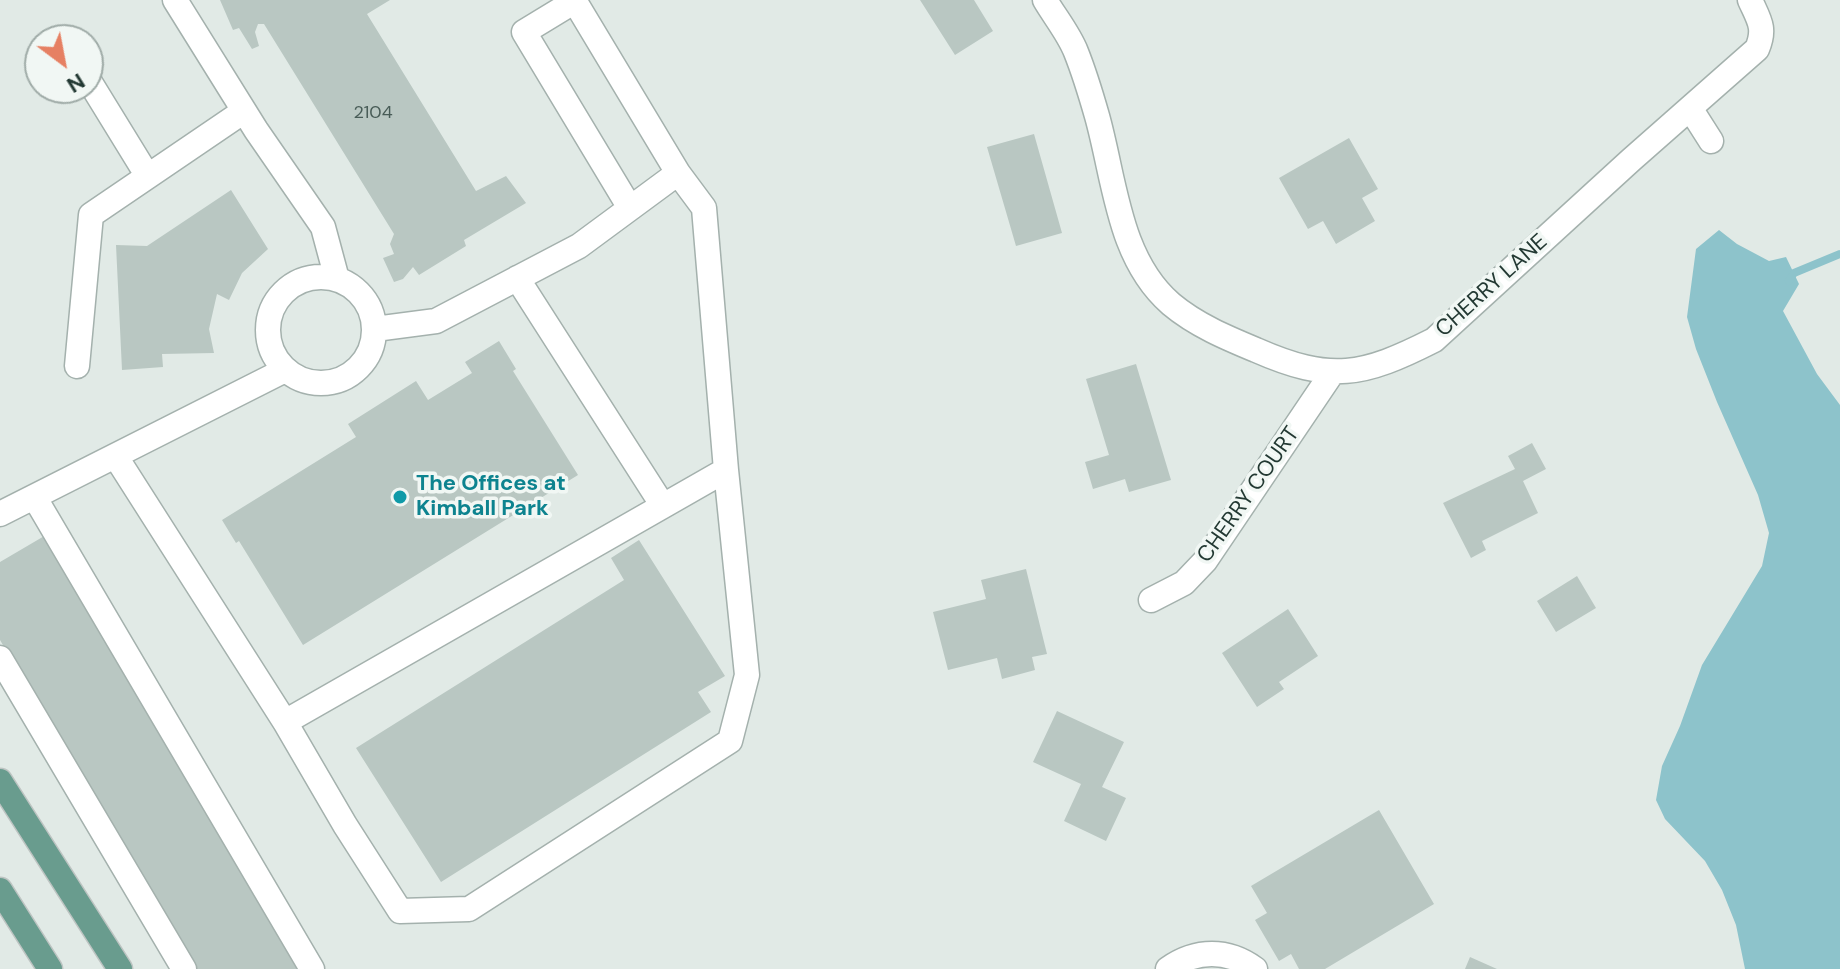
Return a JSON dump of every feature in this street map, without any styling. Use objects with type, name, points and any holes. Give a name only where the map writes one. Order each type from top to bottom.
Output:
[{"type":"main road","points":[[4,795],[120,969]]},
{"type":"main road","points":[[0,890],[50,969]]},
{"type":"street","points":[[175,0],[244,111],[323,227],[337,279]]},
{"type":"street","name":"CHERRY LANE","points":[[1045,0],[1075,50],[1097,115],[1128,242],[1146,277],[1172,304],[1211,331],[1292,366],[1332,373],[1359,372],[1401,357],[1434,340],[1757,49],[1762,27],[1750,0]]},
{"type":"street","points":[[116,457],[285,722],[400,911],[469,909],[730,741],[747,675],[704,208],[678,173],[574,1],[524,32],[630,208]]},
{"type":"street","points":[[103,104],[147,175]]},
{"type":"street","points":[[1690,108],[1711,141]]},
{"type":"street","points":[[77,366],[91,215],[244,111]]},
{"type":"street","points":[[375,329],[436,321],[579,246],[678,173]]},
{"type":"street","points":[[321,276],[352,286],[364,298],[372,313],[375,329],[365,361],[353,373],[336,381],[318,383],[300,379],[285,370],[274,355],[268,337],[268,319],[276,302],[288,288],[304,279],[321,276]]},
{"type":"street","points":[[517,278],[663,506]]},
{"type":"street","points":[[0,514],[285,370]]},
{"type":"street","name":"CHERRY COURT","points":[[1151,600],[1184,583],[1205,561],[1332,373]]},
{"type":"street","points":[[285,722],[726,470]]},
{"type":"street","points":[[35,498],[312,969]]},
{"type":"street","points":[[0,658],[184,969]]},
{"type":"street","points":[[1168,969],[1192,956],[1207,954],[1238,958],[1255,969]]},
{"type":"water","points":[[1719,230],[1737,244],[1769,261],[1786,257],[1799,284],[1783,311],[1817,374],[1840,405],[1840,969],[1745,969],[1736,925],[1722,890],[1705,861],[1665,819],[1656,800],[1662,766],[1702,665],[1762,566],[1769,533],[1758,495],[1717,402],[1687,317],[1696,249]]},
{"type":"building","points":[[220,0],[390,0],[367,14],[476,191],[506,176],[526,203],[464,240],[466,246],[419,275],[413,267],[403,279],[394,282],[383,258],[394,254],[390,244],[394,234],[264,24],[258,24],[255,32],[259,46],[252,49],[239,28],[233,30]]},
{"type":"building","points":[[920,0],[974,0],[993,31],[955,55]]},
{"type":"building","points":[[1034,134],[1062,233],[1016,246],[987,147]]},
{"type":"building","points":[[1349,138],[1378,189],[1362,198],[1375,221],[1336,244],[1323,221],[1308,229],[1279,178]]},
{"type":"building","points":[[231,190],[268,249],[242,273],[229,300],[217,294],[209,329],[214,353],[162,354],[163,367],[122,370],[116,245],[147,246]]},
{"type":"building","name":"The Offices at Kimball Park","points":[[499,341],[516,369],[513,371],[578,475],[303,645],[239,541],[236,543],[222,520],[356,437],[348,424],[416,381],[428,400],[472,373],[465,362]]},
{"type":"building","points":[[1136,364],[1171,480],[1129,492],[1125,479],[1093,489],[1085,462],[1109,455],[1086,379]]},
{"type":"building","points":[[1532,443],[1546,469],[1523,481],[1538,513],[1482,541],[1486,550],[1471,558],[1443,503],[1515,469],[1508,456]]},
{"type":"building","points":[[46,535],[297,969],[190,969],[0,640],[0,562]]},
{"type":"building","points":[[639,540],[725,676],[698,692],[711,712],[441,882],[356,748],[624,580],[611,558]]},
{"type":"building","points":[[1026,569],[1047,654],[1032,657],[1035,670],[1002,679],[997,658],[948,670],[933,612],[986,599],[981,580]]},
{"type":"building","points":[[1577,576],[1596,608],[1556,632],[1537,601]]},
{"type":"building","points":[[1288,609],[1318,656],[1279,682],[1284,689],[1257,707],[1222,653]]},
{"type":"building","points":[[1057,711],[1124,742],[1102,787],[1126,798],[1106,841],[1064,821],[1081,784],[1033,762]]},
{"type":"building","points":[[1379,810],[1434,904],[1325,969],[1299,969],[1291,954],[1279,961],[1255,920],[1267,913],[1251,886]]},
{"type":"building","points":[[1470,957],[1497,969],[1465,969]]},
{"type":"waterway","points":[[1789,281],[1794,273],[1840,254]]},
{"type":"place","name":"The Offices at Kimball Park","points":[[400,497]]}]
